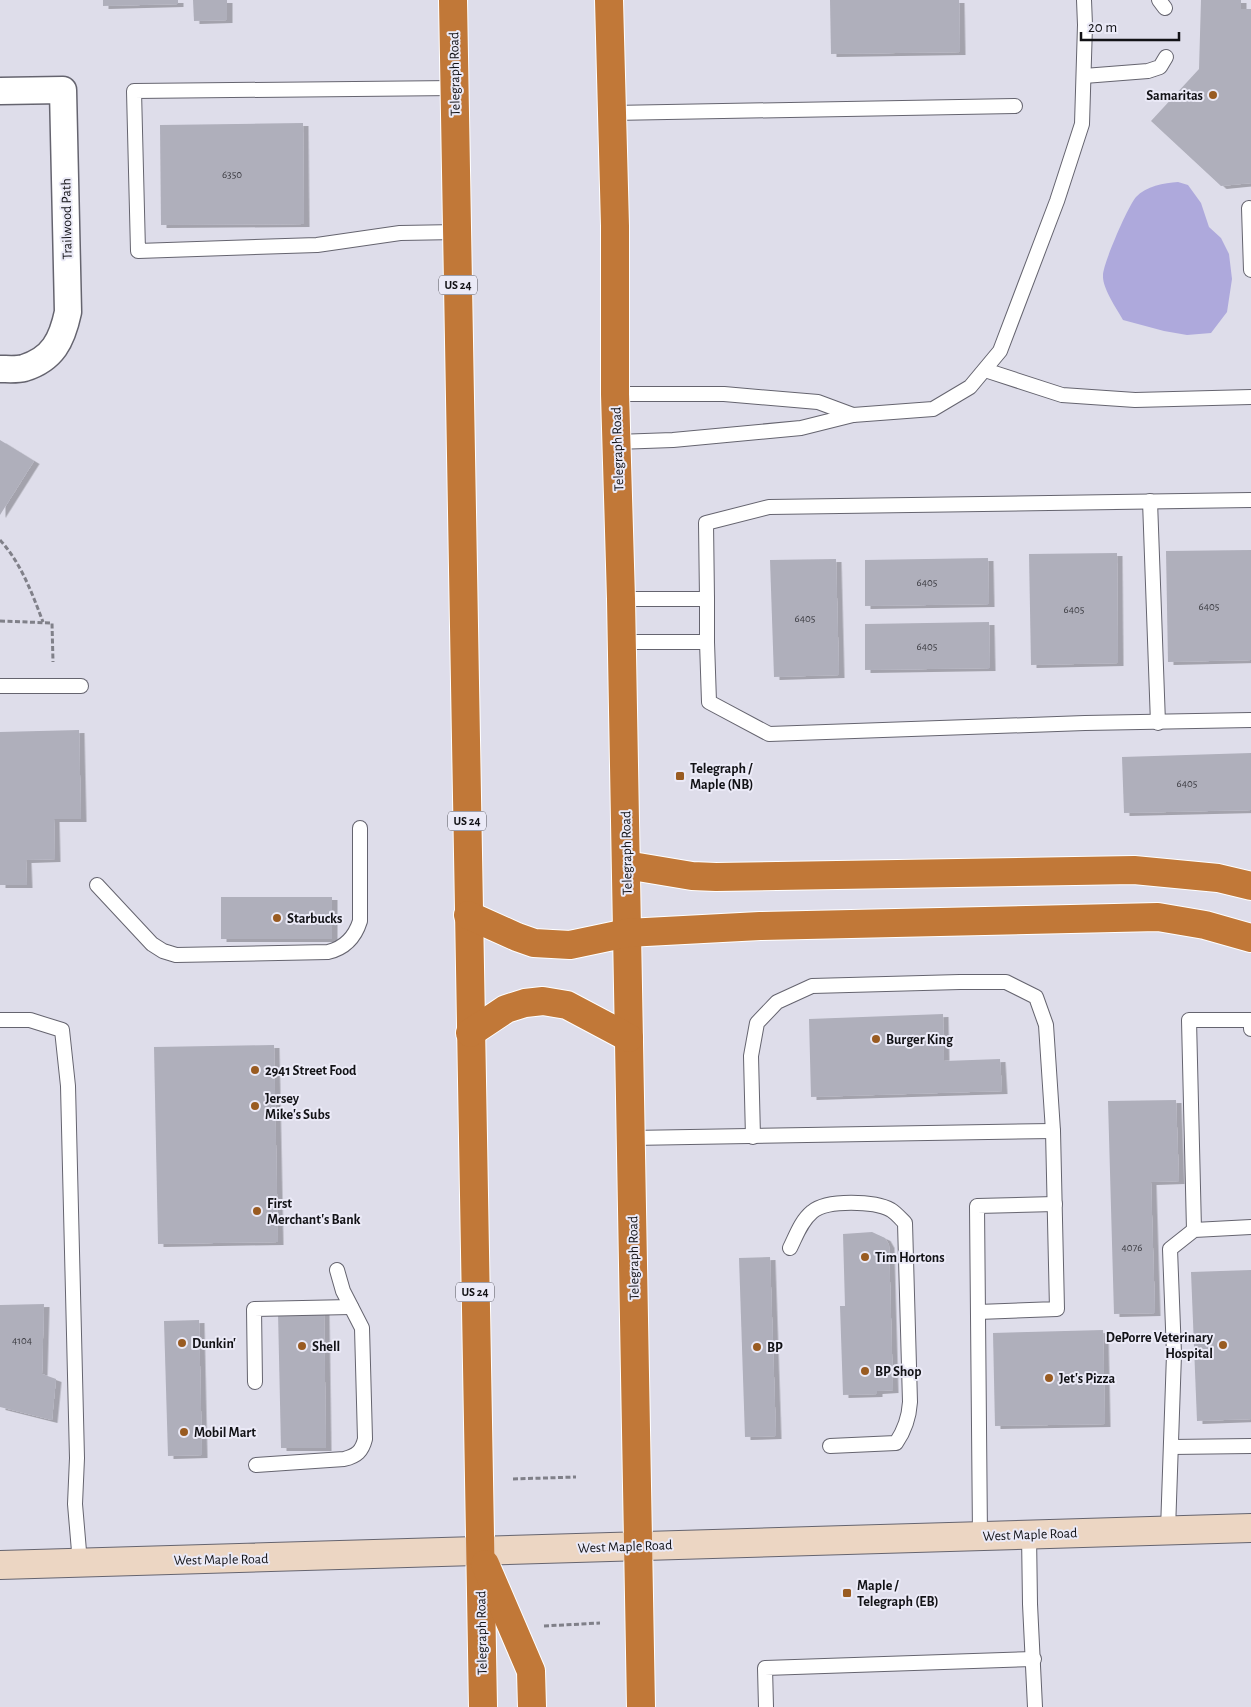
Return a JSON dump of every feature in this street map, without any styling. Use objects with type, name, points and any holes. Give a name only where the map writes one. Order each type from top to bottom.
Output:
[{"type":"highway","name":"Telegraph Road","points":[[453,0],[483,1707]]},
{"type":"highway","name":"Telegraph Road","points":[[609,0],[615,226],[615,394],[622,642],[641,1707]]},
{"type":"highway","points":[[626,865],[692,876],[716,877],[1134,870],[1218,878],[1251,886]]},
{"type":"highway","points":[[468,915],[534,943],[570,946],[627,933],[760,926],[1158,917],[1205,925],[1251,938]]},
{"type":"highway","points":[[470,1033],[506,1009],[525,1003],[544,1001],[567,1005],[629,1038]]},
{"type":"highway","points":[[480,1551],[532,1671],[532,1707]]},
{"type":"main road","name":"West Maple Road","points":[[0,1565],[1251,1528]]},
{"type":"street","name":"Trailwood Path","points":[[0,91],[63,90],[68,312],[64,331],[54,350],[41,360],[22,368],[0,369]]},
{"type":"lane","points":[[616,442],[673,440],[801,428],[853,415],[934,409],[970,387],[1000,351],[1057,201],[1082,124],[1084,0]]},
{"type":"lane","points":[[1084,76],[1148,71],[1160,67],[1166,57]]},
{"type":"lane","points":[[455,88],[134,91],[138,251],[317,245],[400,233],[457,232]]},
{"type":"lane","points":[[612,113],[1015,106]]},
{"type":"lane","points":[[1249,208],[1251,270]]},
{"type":"lane","points":[[985,370],[1062,395],[1135,400],[1251,397]]},
{"type":"lane","points":[[615,394],[724,394],[818,402],[853,415]]},
{"type":"lane","points":[[1251,500],[769,507],[706,523],[709,702],[769,734],[1085,723],[1251,720]]},
{"type":"lane","points":[[1150,501],[1158,723]]},
{"type":"lane","points":[[621,599],[707,599]]},
{"type":"lane","points":[[622,642],[707,642]]},
{"type":"lane","points":[[0,686],[81,686]]},
{"type":"lane","points":[[97,885],[152,944],[176,955],[334,951],[347,943],[355,933],[360,920],[360,828]]},
{"type":"lane","points":[[752,1137],[750,1056],[757,1023],[777,1002],[812,986],[960,982],[1006,982],[1036,997],[1046,1024],[1053,1131],[1057,1309],[978,1312]]},
{"type":"lane","points":[[0,1020],[30,1020],[62,1030],[68,1086],[77,1458],[75,1504],[80,1563]]},
{"type":"lane","points":[[1194,1230],[1189,1020],[1251,1020],[1251,1029]]},
{"type":"lane","points":[[631,1138],[1053,1131]]},
{"type":"lane","points":[[790,1248],[800,1225],[813,1211],[832,1204],[860,1203],[879,1205],[893,1211],[906,1223],[910,1402],[909,1416],[904,1432],[896,1443],[830,1446]]},
{"type":"lane","points":[[980,1536],[977,1206],[1055,1204]]},
{"type":"lane","points":[[1168,1530],[1174,1354],[1170,1249],[1194,1230],[1251,1227]]},
{"type":"lane","points":[[256,1465],[344,1459],[354,1457],[360,1452],[365,1439],[362,1328],[343,1292],[337,1270]]},
{"type":"lane","points":[[255,1382],[254,1309],[351,1307]]},
{"type":"lane","points":[[1171,1447],[1251,1446]]},
{"type":"lane","points":[[1029,1534],[1035,1707]]},
{"type":"lane","points":[[766,1707],[765,1668],[1034,1659]]},
{"type":"path","points":[[0,540],[12,554],[30,589],[43,622]]},
{"type":"path","points":[[0,622],[52,623],[53,686]]},
{"type":"path","points":[[513,1479],[576,1477]]},
{"type":"path","points":[[536,1626],[600,1623]]},
{"type":"shaded area","points":[[1178,182],[1188,185],[1201,203],[1209,227],[1221,238],[1229,254],[1232,279],[1227,312],[1211,333],[1187,335],[1123,320],[1107,292],[1103,280],[1104,269],[1111,248],[1132,202],[1145,190],[1161,184]]},
{"type":"building","points":[[103,0],[178,0],[178,4],[103,6]]},
{"type":"building","points":[[193,0],[227,0],[227,20],[194,21]]},
{"type":"building","points":[[830,0],[959,0],[960,52],[831,54]]},
{"type":"building","name":"Samaritas","points":[[1201,0],[1241,0],[1241,9],[1251,9],[1251,183],[1221,186],[1151,121],[1199,69]]},
{"type":"building","points":[[303,123],[304,224],[161,225],[160,125]]},
{"type":"building","points":[[0,440],[34,461],[0,515]]},
{"type":"building","points":[[1251,550],[1251,660],[1168,662],[1166,551]]},
{"type":"building","points":[[1117,553],[1118,663],[1031,665],[1029,554]]},
{"type":"building","points":[[988,558],[989,604],[865,606],[865,560]]},
{"type":"building","points":[[836,559],[839,675],[774,677],[770,560]]},
{"type":"building","points":[[989,622],[990,668],[865,670],[865,624]]},
{"type":"building","points":[[79,730],[81,819],[54,819],[55,859],[26,860],[27,885],[0,885],[0,732]]},
{"type":"building","points":[[1251,753],[1251,810],[1124,813],[1122,757]]},
{"type":"building","name":"Starbucks","points":[[221,897],[332,897],[332,939],[221,939]]},
{"type":"building","name":"Burger King","points":[[943,1014],[944,1061],[1000,1059],[1002,1091],[811,1097],[809,1019]]},
{"type":"building","points":[[274,1045],[278,1242],[158,1244],[154,1047]]},
{"type":"building","points":[[1176,1100],[1179,1181],[1151,1182],[1155,1313],[1114,1314],[1108,1101]]},
{"type":"building","points":[[872,1232],[885,1238],[889,1245],[893,1390],[877,1391],[877,1394],[843,1395],[840,1306],[845,1306],[843,1234]]},
{"type":"building","name":"BP","points":[[770,1257],[776,1436],[745,1437],[739,1258]]},
{"type":"building","name":"DePorre Veterinary Hospital","points":[[1251,1270],[1251,1419],[1197,1421],[1191,1272]]},
{"type":"building","points":[[44,1304],[42,1374],[56,1379],[52,1420],[0,1407],[0,1305]]},
{"type":"building","name":"Shell","points":[[278,1312],[324,1312],[326,1448],[281,1448]]},
{"type":"building","points":[[199,1320],[202,1455],[168,1456],[164,1321]]},
{"type":"building","name":"Jet's Pizza","points":[[1103,1330],[1105,1424],[995,1426],[993,1333]]},
{"type":"place","name":"Samaritas","points":[[1213,95]]},
{"type":"place","name":"Telegraph / Maple (NB)","points":[[680,776]]},
{"type":"place","name":"Starbucks","points":[[277,918]]},
{"type":"place","name":"Burger King","points":[[876,1039]]},
{"type":"place","name":"2941 Street Food","points":[[255,1070]]},
{"type":"place","name":"Jersey Mike's Subs","points":[[255,1106]]},
{"type":"place","name":"First Merchant's Bank","points":[[257,1211]]},
{"type":"place","name":"Tim Hortons","points":[[865,1257]]},
{"type":"place","name":"Dunkin'","points":[[182,1343]]},
{"type":"place","name":"DePorre Veterinary Hospital","points":[[1223,1345]]},
{"type":"place","name":"Shell","points":[[302,1346]]},
{"type":"place","name":"BP","points":[[757,1347]]},
{"type":"place","name":"BP Shop","points":[[865,1371]]},
{"type":"place","name":"Jet's Pizza","points":[[1049,1378]]},
{"type":"place","name":"Mobil Mart","points":[[184,1432]]},
{"type":"place","name":"Maple / Telegraph (EB)","points":[[847,1593]]}]
